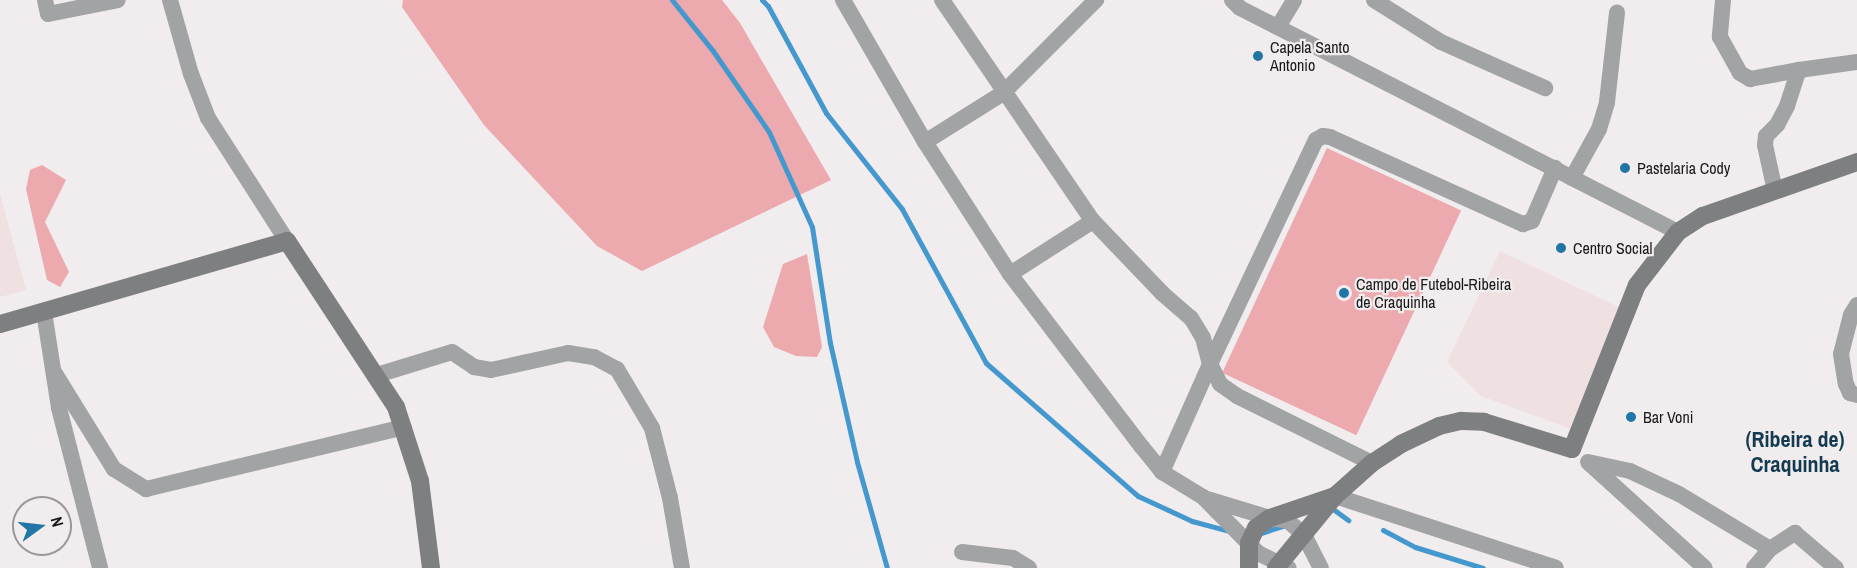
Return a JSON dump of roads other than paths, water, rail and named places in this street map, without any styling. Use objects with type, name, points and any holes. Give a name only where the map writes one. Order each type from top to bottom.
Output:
[{"type":"street","points":[[45,0],[48,14],[118,0]]},
{"type":"street","points":[[170,0],[191,74],[208,118],[377,375],[404,427],[420,482],[431,568]]},
{"type":"street","points":[[843,0],[925,142],[1010,274],[1162,472],[1203,497],[1258,553],[1281,567],[1335,496],[1372,463],[1401,444],[1439,426],[1461,421],[1484,422],[1572,449],[1705,568]]},
{"type":"street","points":[[925,142],[1003,93],[1096,0]]},
{"type":"street","points":[[1232,0],[1240,8],[1678,232]]},
{"type":"street","points":[[1278,27],[1294,0]]},
{"type":"street","points":[[1374,0],[1441,42],[1545,88]]},
{"type":"street","points":[[1723,0],[1720,37],[1740,73],[1750,79],[1857,62]]},
{"type":"street","points":[[946,2],[1003,93],[1093,221],[1163,294],[1191,318],[1203,338],[1210,364],[1220,384],[1237,396],[1372,463]]},
{"type":"street","points":[[1572,178],[1599,129],[1607,102],[1617,13]]},
{"type":"street","points":[[1775,191],[1765,145],[1766,136],[1777,125],[1787,106],[1799,70]]},
{"type":"street","points":[[1162,472],[1210,364],[1317,140],[1323,136],[1523,224],[1532,221],[1555,168]]},
{"type":"street","points":[[1572,449],[1637,285],[1678,232],[1703,216],[1857,162]]},
{"type":"street","points":[[1010,274],[1093,221]]},
{"type":"street","points":[[0,324],[287,241]]},
{"type":"street","points":[[1857,304],[1851,315],[1841,354],[1846,384],[1850,393],[1857,395]]},
{"type":"street","points":[[45,312],[59,408],[100,568]]},
{"type":"street","points":[[377,375],[452,352],[474,368],[491,370],[568,353],[594,357],[617,369],[652,428],[670,498],[681,568]]},
{"type":"street","points":[[54,372],[114,469],[146,489],[404,427]]},
{"type":"street","points":[[1587,462],[1630,471],[1679,494],[1770,549]]},
{"type":"street","points":[[1249,568],[1249,543],[1256,528],[1270,518],[1335,496],[1556,568]]},
{"type":"street","points":[[1203,497],[1270,518],[1288,521],[1304,535],[1321,568]]},
{"type":"street","points":[[1754,568],[1770,549],[1795,533],[1836,568]]},
{"type":"street","points":[[962,552],[1013,558],[1029,568]]},
{"type":"waterway","points":[[672,0],[713,51],[769,132],[812,227],[830,343],[857,462],[887,568]]},
{"type":"waterway","points":[[762,0],[768,6],[826,113],[902,209],[986,363],[1138,496],[1192,521],[1229,531]]},
{"type":"waterway","points":[[1329,511],[1333,509],[1348,520]]},
{"type":"waterway","points":[[1261,533],[1283,526]]},
{"type":"waterway","points":[[1383,530],[1415,547],[1483,568]]},
{"type":"place","name":"Capela Santo Antonio","points":[[1258,56]]},
{"type":"place","name":"Pastelaria Cody","points":[[1625,168]]},
{"type":"place","name":"Centro Social","points":[[1561,248]]},
{"type":"place","name":"Campo de Futebol-Ribeira de Craquinha","points":[[1344,293]]},
{"type":"place","name":"Bar Voni","points":[[1631,417]]},
{"type":"district","name":"(Ribeira de) Craquinha","points":[[1795,452]]}]
